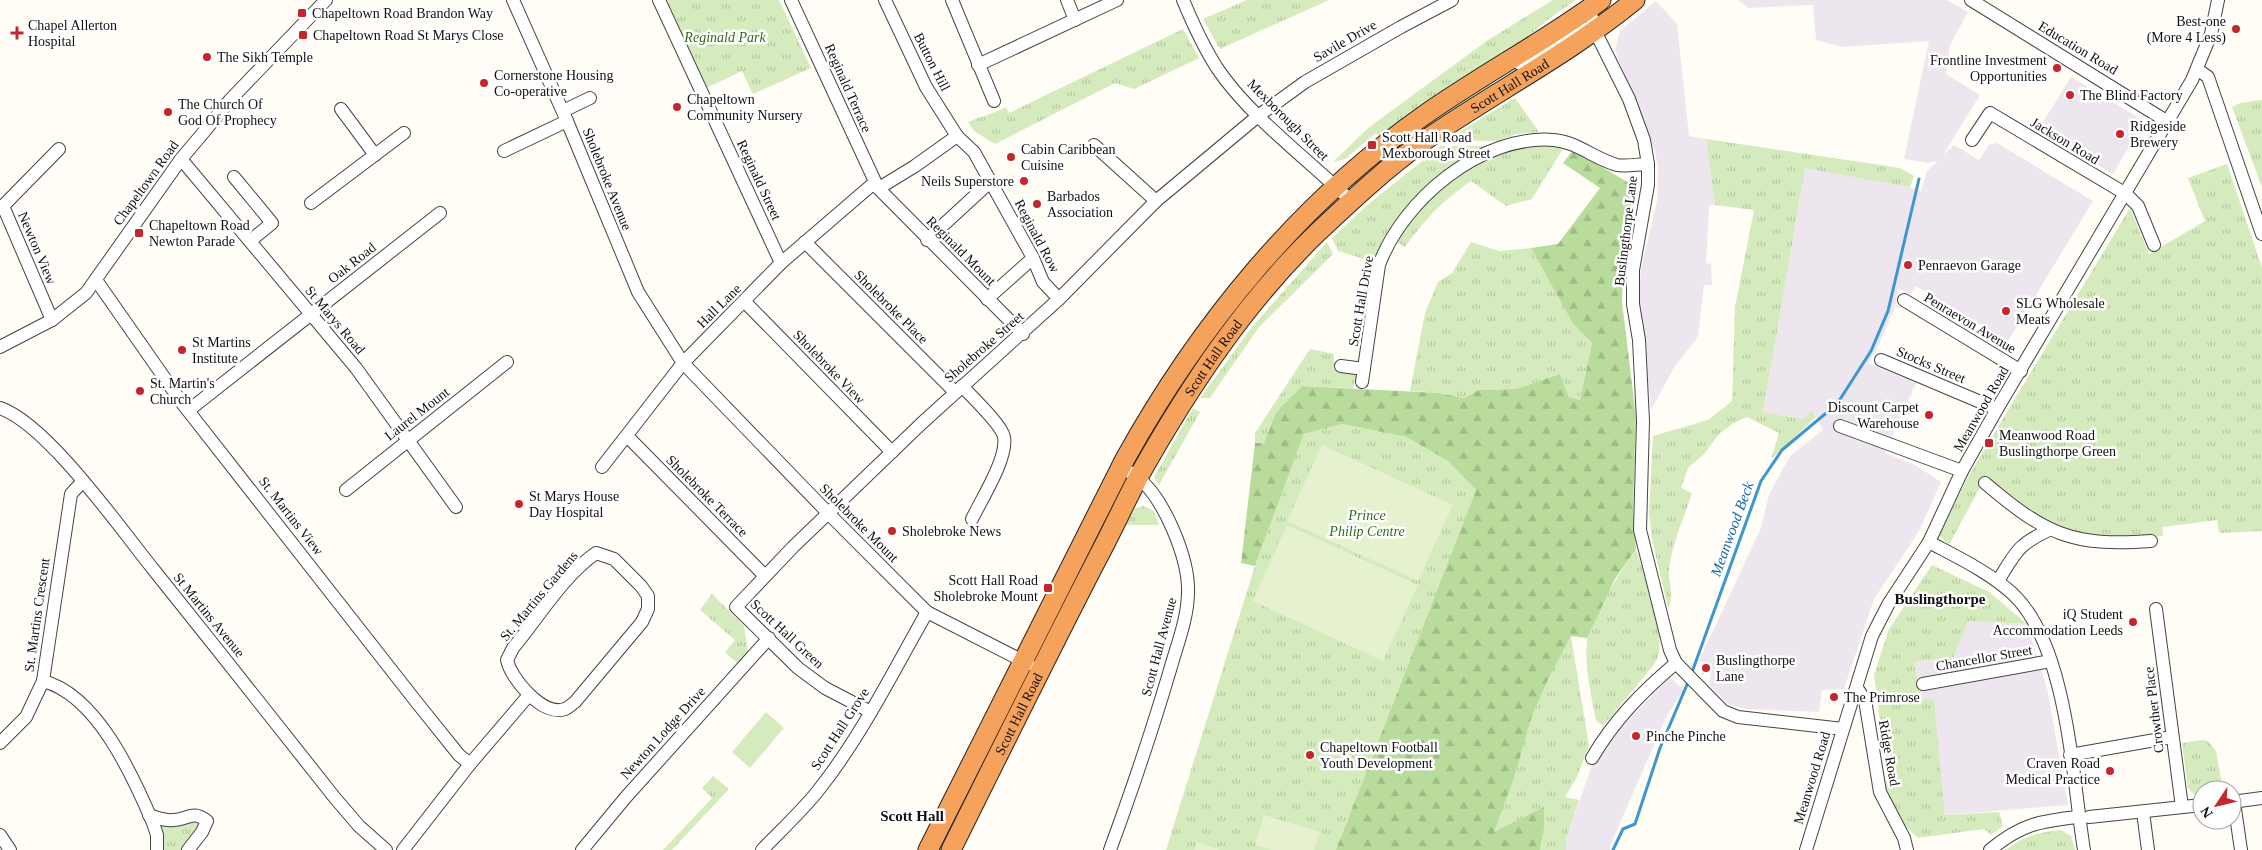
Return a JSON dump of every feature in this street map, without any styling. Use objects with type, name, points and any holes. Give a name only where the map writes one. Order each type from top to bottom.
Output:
[{"type":"highway","name":"Scott Hall Road","points":[[951,850],[1138,478],[1199,377],[1231,333],[1295,256],[1352,202],[1419,145],[1595,31],[1635,0]]},
{"type":"highway","name":"Scott Hall Road","points":[[928,850],[1152,409],[1219,315],[1252,274],[1312,209],[1336,187],[1422,117],[1595,4]]},
{"type":"street","name":"Chapeltown Road","points":[[0,347],[52,320],[86,293],[182,159],[230,100],[326,0]]},
{"type":"street","name":"Sholebroke Avenue","points":[[513,0],[565,116],[638,292],[683,363]]},
{"type":"street","name":"Reginald Street","points":[[659,0],[780,264]]},
{"type":"street","name":"Reginald Terrace","points":[[791,0],[879,185]]},
{"type":"street","name":"Button Hill","points":[[885,0],[926,88],[957,136]]},
{"type":"street","points":[[952,0],[994,101]]},
{"type":"street","points":[[1068,0],[1075,20]]},
{"type":"street","points":[[978,65],[1117,0]]},
{"type":"street","name":"Mexborough Street","points":[[1183,0],[1200,39],[1218,70],[1258,116],[1352,202]]},
{"type":"street","name":"Savile Drive","points":[[1258,116],[1305,82],[1400,27],[1452,0]]},
{"type":"street","name":"Education Road","points":[[1972,0],[2168,122]]},
{"type":"street","name":"Meanwood Road","points":[[1806,850],[1872,636],[1889,603],[1929,542],[1962,471],[1997,409],[2126,194],[2197,69],[2210,34],[2218,0]]},
{"type":"street","name":"Buslingthorpe Lane","points":[[1595,4],[1595,31],[1629,99],[1644,140],[1648,164],[1648,185],[1633,270],[1633,304],[1639,340],[1643,421],[1640,530],[1670,650],[1678,664],[1723,711],[1738,717],[1843,729]]},
{"type":"street","name":"Scott Hall Road","points":[[1480,78],[1508,71],[1570,34],[1584,28],[1595,31]]},
{"type":"street","points":[[2197,69],[2208,77],[2262,234]]},
{"type":"street","points":[[504,151],[565,116],[590,98]]},
{"type":"street","points":[[341,109],[375,154]]},
{"type":"street","name":"Jackson Road","points":[[1972,140],[1990,113],[2126,194]]},
{"type":"street","name":"Sholebroke Street","points":[[736,607],[765,576],[892,452],[1059,300],[1156,202],[1258,116]]},
{"type":"street","points":[[311,203],[404,132]]},
{"type":"street","name":"Hall Lane","points":[[602,467],[628,437],[683,363],[745,302],[780,264],[805,242],[879,185],[915,166],[957,136]]},
{"type":"street","name":"Reginald Row","points":[[957,136],[974,152],[1033,258],[1043,282],[1059,300]]},
{"type":"street","name":"Scott Hall Drive","points":[[1362,382],[1379,265],[1389,241],[1402,221],[1420,201],[1456,171],[1480,156],[1504,145],[1531,139],[1570,143],[1619,165],[1648,164]]},
{"type":"street","points":[[1094,144],[1156,202]]},
{"type":"street","name":"Newton View","points":[[52,320],[3,206],[59,150]]},
{"type":"street","name":"St Marys Road","points":[[182,159],[356,368],[456,507]]},
{"type":"street","points":[[234,177],[272,223],[250,241]]},
{"type":"street","points":[[927,240],[991,181]]},
{"type":"street","name":"Reginald Mount","points":[[879,185],[927,240],[1023,334]]},
{"type":"street","points":[[2126,194],[2138,206],[2154,245]]},
{"type":"street","name":"Oak Road","points":[[189,410],[440,213]]},
{"type":"street","name":"Sholebroke Place","points":[[805,242],[994,421],[1004,436],[1004,450],[972,519]]},
{"type":"street","points":[[987,299],[1033,258]]},
{"type":"street","name":"St. Martins View","points":[[96,280],[189,410],[418,704],[459,755],[470,764]]},
{"type":"street","name":"Penraevon Avenue","points":[[1904,300],[2021,371]]},
{"type":"street","name":"Sholebroke View","points":[[745,302],[892,452]]},
{"type":"street","name":"Stocks Street","points":[[1880,360],[1997,409]]},
{"type":"street","name":"Laurel Mount","points":[[346,490],[507,362]]},
{"type":"street","name":"Sholebroke Mount","points":[[683,363],[927,612],[1040,670]]},
{"type":"street","name":"Scott Hall Drive","points":[[1341,366],[1364,369]]},
{"type":"street","name":"St Martins Avenue","points":[[0,408],[11,412],[37,431],[82,481],[335,798],[359,826],[386,850]]},
{"type":"street","points":[[1840,426],[1962,471]]},
{"type":"street","name":"Sholebroke Terrace","points":[[628,437],[765,576]]},
{"type":"street","name":"Scott Hall Avenue","points":[[1110,850],[1138,772],[1160,702],[1185,618],[1188,592],[1180,548],[1162,507],[1138,478],[1121,467]]},
{"type":"street","name":"St. Martins Crescent","points":[[0,743],[26,717],[43,682],[72,494],[82,481]]},
{"type":"street","points":[[1985,483],[2014,508],[2049,530],[2085,542],[2151,541]]},
{"type":"street","points":[[1998,581],[2018,550],[2030,540],[2049,530]]},
{"type":"street","points":[[1929,542],[1998,581],[2028,610],[2051,661],[2084,817],[2084,850]]},
{"type":"street","name":"St. Martins Gardens","points":[[596,553],[614,559],[641,586],[648,596],[648,609],[642,622],[586,690],[565,709],[554,709],[538,702],[529,695],[509,668],[508,660],[513,648],[584,561],[596,553]]},
{"type":"street","name":"Scott Hall Green","points":[[736,607],[798,668],[826,688],[871,712]]},
{"type":"street","name":"Crowther Place","points":[[2156,609],[2182,808]]},
{"type":"street","name":"Scott Hall Grove","points":[[762,850],[817,792],[871,712],[927,612]]},
{"type":"street","name":"Newton Lodge Drive","points":[[582,850],[626,797],[769,638]]},
{"type":"street","name":"Chancellor Street","points":[[1923,684],[2051,661]]},
{"type":"street","points":[[1592,758],[1604,738],[1639,695],[1678,664]]},
{"type":"street","points":[[43,682],[58,685],[101,726],[116,746],[149,815],[156,836],[157,850]]},
{"type":"street","name":"Ridge Road","points":[[1857,688],[1865,700],[1880,792],[1904,838],[1907,850]]},
{"type":"street","points":[[403,850],[470,764],[529,695]]},
{"type":"street","points":[[2070,755],[2172,737]]},
{"type":"street","points":[[2242,801],[2262,798]]},
{"type":"street","points":[[1990,850],[2008,835],[2024,827],[2046,820],[2192,807]]},
{"type":"street","points":[[2142,812],[2148,850]]},
{"type":"street","points":[[149,815],[160,820],[173,820],[200,815],[207,821],[202,832],[188,850]]},
{"type":"street","points":[[2238,830],[2241,850]]},
{"type":"street","points":[[0,835],[10,850]]},
{"type":"shaded area","points":[[1738,0],[1947,0],[1968,12],[1950,45],[1946,74],[1980,95],[1943,155],[1954,145],[1979,160],[1989,145],[1997,143],[2093,201],[2008,341],[1916,286],[1911,294],[1898,289],[1895,307],[1877,349],[1868,363],[1916,383],[1885,453],[1915,465],[1941,482],[1919,531],[1874,599],[1844,689],[1822,690],[1819,712],[1745,709],[1729,705],[1709,685],[1712,664],[1699,661],[1761,528],[1769,495],[1790,456],[1823,430],[1813,410],[1803,419],[1763,412],[1805,167],[1910,187],[1921,191],[1927,171],[1938,161],[1928,163],[1904,159],[1929,41],[1842,47],[1816,40],[1813,5],[1748,8]]},
{"type":"shaded area","points":[[1656,1],[1677,24],[1689,136],[1706,139],[1715,205],[1709,205],[1706,264],[1711,263],[1712,285],[1704,285],[1698,337],[1675,366],[1651,410],[1639,298],[1641,269],[1657,201],[1658,168],[1655,152],[1615,50],[1620,31]]},
{"type":"shaded area","points":[[2071,77],[2144,121],[2113,174],[2038,130]]},
{"type":"shaded area","points":[[1968,621],[2027,624],[2047,688],[2068,805],[1945,815],[1934,700],[1921,700],[1914,662],[1954,657]]},
{"type":"shaded area","points":[[1670,677],[1684,690],[1667,715],[1610,846],[1610,850],[1566,850],[1566,840],[1593,762],[1621,728]]},
{"type":"green space","name":"Reginald Park","points":[[667,0],[779,0],[811,68],[753,94],[742,71],[706,88]]},
{"type":"green space","points":[[1247,0],[1329,0],[1220,49],[1203,19]]},
{"type":"green space","points":[[1553,0],[1576,0],[1551,17],[1501,59],[1383,140],[1376,133],[1345,159],[1333,162],[1368,128],[1488,40]]},
{"type":"green space","points":[[1183,29],[1199,58],[1134,89],[1115,83],[995,144],[974,131],[968,122],[1006,107],[1009,113]]},
{"type":"green space","points":[[1503,80],[1354,187],[1353,183],[1415,132],[1480,88]]},
{"type":"green space","points":[[1515,98],[1539,132],[1516,134],[1497,141],[1446,140]]},
{"type":"green space","points":[[2262,100],[2262,187],[2232,107],[2240,103]]},
{"type":"green space","points":[[1706,139],[1900,168],[1914,176],[1910,187],[1805,168],[1763,412],[1803,419],[1813,410],[1816,417],[1771,459],[1779,433],[1747,417],[1734,423],[1719,434],[1704,454],[1688,468],[1681,488],[1692,493],[1675,540],[1671,559],[1669,574],[1671,599],[1668,608],[1652,539],[1649,513],[1653,436],[1708,420],[1732,401],[1735,307],[1754,210],[1715,205]]},
{"type":"green space","points":[[1541,144],[1564,147],[1532,199],[1506,206],[1471,181],[1435,211],[1405,247],[1395,241],[1405,225],[1443,186],[1467,169],[1506,150]]},
{"type":"green space","points":[[1441,146],[1491,146],[1399,217],[1384,239],[1374,262],[1338,251],[1332,238],[1371,202]]},
{"type":"green space","points":[[1573,150],[1631,184],[1635,199],[1623,269],[1622,302],[1636,417],[1633,512],[1636,549],[1615,579],[1587,638],[1571,636],[1547,682],[1532,716],[1514,778],[1494,832],[1544,807],[1544,828],[1540,850],[1336,850],[1476,490],[1448,461],[1406,437],[1342,424],[1304,434],[1255,566],[1241,563],[1255,443],[1264,443],[1276,412],[1302,386],[1439,393],[1464,398],[1479,390],[1516,389],[1560,374],[1569,397],[1580,400],[1592,343],[1573,324],[1531,248],[1558,244],[1600,188],[1563,163]]},
{"type":"green space","points":[[2227,164],[2262,268],[2262,531],[2219,533],[2217,520],[2162,527],[2163,536],[2117,539],[2087,538],[2042,524],[1985,478],[1949,545],[1939,535],[1969,475],[2130,208],[2149,254],[2205,221],[2188,178]]},
{"type":"green space","points":[[1327,242],[1333,254],[1259,327],[1210,398],[1200,398],[1252,327]]},
{"type":"green space","points":[[1471,242],[1499,251],[1531,248],[1573,324],[1592,343],[1580,400],[1569,397],[1560,374],[1516,389],[1479,390],[1464,398],[1439,393],[1410,391],[1425,313],[1438,282],[1452,273]]},
{"type":"green space","points":[[1310,349],[1334,354],[1334,368],[1357,376],[1353,388],[1302,386],[1276,412],[1264,443],[1255,443],[1255,433]]},
{"type":"green space","points":[[1173,396],[1175,398],[1136,463],[1134,462]]},
{"type":"green space","points":[[1193,408],[1200,412],[1159,485],[1154,477]]},
{"type":"green space","name":"Prince Philip Centre","points":[[1342,424],[1406,437],[1448,461],[1476,490],[1336,850],[1166,850],[1255,566],[1304,434]]},
{"type":"green space","points":[[1322,445],[1453,505],[1418,581],[1287,521]]},
{"type":"green space","points":[[1125,477],[1130,481],[1046,647],[1041,644]]},
{"type":"green space","points":[[1143,506],[1154,511],[1159,525],[1126,525],[1134,509]]},
{"type":"green space","points":[[1287,525],[1418,585],[1383,661],[1253,601]]},
{"type":"green space","points":[[1636,549],[1656,619],[1660,646],[1658,656],[1652,667],[1603,726],[1596,720],[1590,690],[1586,660],[1587,640],[1600,607]]},
{"type":"green space","points":[[1932,565],[1989,592],[2027,624],[1968,621],[1954,657],[1914,662],[1921,700],[1934,699],[1945,815],[1999,812],[2003,826],[1991,835],[1984,829],[1918,838],[1904,825],[1886,791],[1886,768],[1874,675],[1889,629]]},
{"type":"green space","points":[[712,594],[744,626],[748,651],[738,664],[725,652],[735,640],[700,610]]},
{"type":"green space","points":[[1571,636],[1589,746],[1577,777],[1565,797],[1579,800],[1566,840],[1566,850],[1540,850],[1544,828],[1544,808],[1493,833],[1514,778],[1532,716]]},
{"type":"green space","points":[[1011,704],[1016,707],[944,850],[937,850]]},
{"type":"green space","points":[[766,712],[784,728],[750,768],[732,752]]},
{"type":"green space","points":[[2208,741],[2216,751],[2221,780],[2192,780],[2192,792],[2188,788],[2182,743]]},
{"type":"green space","points":[[713,776],[729,789],[672,850],[663,850],[712,798],[702,788]]},
{"type":"green space","points":[[1264,815],[1320,832],[1314,850],[1272,850],[1255,845]]},
{"type":"green space","points":[[197,821],[202,825],[184,850],[160,850],[161,826]]},
{"type":"green space","points":[[2061,830],[2071,836],[2075,850],[2006,850],[2019,841],[2032,836]]},
{"type":"green space","points":[[1197,842],[1221,850],[1194,850]]},
{"type":"waterway","name":"Meanwood Beck","points":[[1691,675],[1761,481],[1782,450],[1837,404],[1871,351],[1888,311],[1919,179]]},
{"type":"waterway","name":"Meanwood Beck","points":[[1613,850],[1623,829],[1635,824],[1660,748],[1689,680]]},
{"type":"place","name":"Chapeltown Road Brandon Way","points":[[302,13]]},
{"type":"place","name":"Best-one (More 4 Less)","points":[[2236,29]]},
{"type":"place","name":"Chapel Allerton Hospital","points":[[17,33]]},
{"type":"place","name":"Chapeltown Road St Marys Close","points":[[303,35]]},
{"type":"place","name":"The Sikh Temple","points":[[207,57]]},
{"type":"place","name":"Frontline Investment Opportunities","points":[[2057,68]]},
{"type":"place","name":"Cornerstone Housing Co-operative","points":[[484,83]]},
{"type":"place","name":"The Blind Factory","points":[[2070,95]]},
{"type":"place","name":"Chapeltown Community Nursery","points":[[677,107]]},
{"type":"place","name":"The Church Of God Of Prophecy","points":[[168,112]]},
{"type":"place","name":"Ridgeside Brewery","points":[[2120,134]]},
{"type":"place","name":"Scott Hall Road Mexborough Street","points":[[1372,145]]},
{"type":"place","name":"Cabin Caribbean Cuisine","points":[[1011,157]]},
{"type":"place","name":"Neils Superstore","points":[[1024,181]]},
{"type":"place","name":"Barbados Association","points":[[1037,204]]},
{"type":"place","name":"Chapeltown Road Newton Parade","points":[[139,233]]},
{"type":"place","name":"Penraevon Garage","points":[[1908,265]]},
{"type":"place","name":"SLG Wholesale Meats","points":[[2006,311]]},
{"type":"place","name":"St Martins Institute","points":[[182,350]]},
{"type":"place","name":"St. Martin's Church","points":[[140,391]]},
{"type":"place","name":"Discount Carpet Warehouse","points":[[1929,415]]},
{"type":"place","name":"Meanwood Road Buslingthorpe Green","points":[[1989,443]]},
{"type":"place","name":"St Marys House Day Hospital","points":[[519,504]]},
{"type":"place","name":"Sholebroke News","points":[[892,531]]},
{"type":"place","name":"Scott Hall Road Sholebroke Mount","points":[[1048,588]]},
{"type":"place","name":"iQ Student Accommodation Leeds","points":[[2133,622]]},
{"type":"place","name":"Buslingthorpe Lane","points":[[1706,668]]},
{"type":"place","name":"The Primrose","points":[[1834,697]]},
{"type":"place","name":"Pinche Pinche","points":[[1636,736]]},
{"type":"place","name":"Chapeltown Football Youth Development","points":[[1310,755]]},
{"type":"place","name":"Craven Road Medical Practice","points":[[2110,771]]},
{"type":"district","name":"Buslingthorpe","points":[[1940,599]]},
{"type":"district","name":"Scott Hall","points":[[912,816]]}]
